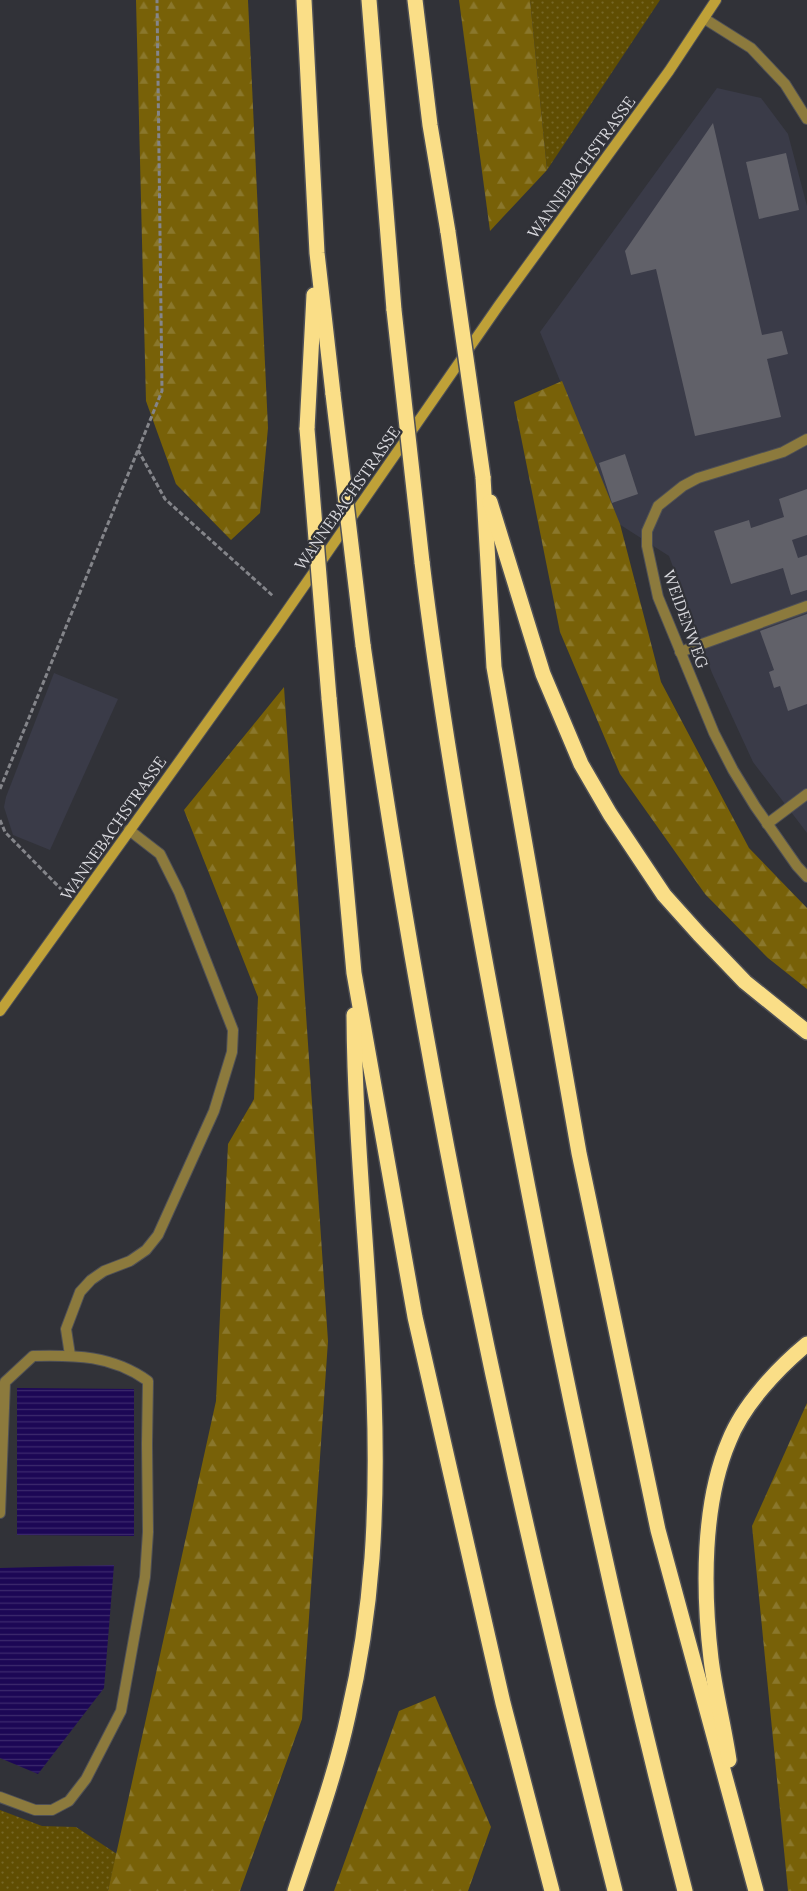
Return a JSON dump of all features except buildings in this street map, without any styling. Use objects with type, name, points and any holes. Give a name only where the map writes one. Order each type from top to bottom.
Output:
[{"type":"highway","points":[[304,0],[317,253],[363,645],[381,770],[425,1032],[514,1474],[570,1713],[616,1891]]},
{"type":"highway","points":[[369,0],[394,310],[422,562],[432,644],[473,897],[546,1287],[604,1559],[685,1891]]},
{"type":"highway","points":[[415,0],[430,125],[448,232],[483,477],[494,667],[578,1153],[658,1530],[756,1891]]},
{"type":"highway","points":[[295,1891],[328,1793],[348,1716],[363,1633],[372,1558],[375,1476],[375,1398],[356,1094],[354,973],[307,429],[317,253]]},
{"type":"highway","points":[[483,477],[538,657],[581,764],[610,814],[664,895],[699,934],[746,982],[807,1032]]},
{"type":"highway","points":[[354,973],[415,1317],[503,1702],[552,1891]]},
{"type":"highway","points":[[739,1828],[711,1659],[707,1608],[707,1553],[712,1502],[720,1466],[729,1439],[746,1411],[768,1382],[807,1344]]},
{"type":"main road","name":"WANNEBACHSTRASSE","points":[[0,1011],[288,609],[499,305],[669,71],[716,0]]},
{"type":"street","points":[[705,19],[751,48],[785,84],[807,120]]},
{"type":"street","name":"WEIDENWEG","points":[[807,439],[783,452],[698,478],[667,497],[658,506],[647,531],[647,546],[658,597],[714,733],[733,770],[797,866],[807,877]]},
{"type":"street","points":[[680,652],[807,606]]},
{"type":"street","points":[[768,824],[807,794]]},
{"type":"street","points":[[70,1355],[66,1329],[80,1292],[91,1280],[130,1261],[146,1250],[158,1235],[214,1111],[232,1052],[234,1030],[179,892],[160,854],[129,830]]},
{"type":"street","points":[[0,1514],[5,1382],[32,1356],[90,1356],[135,1372],[148,1381],[146,1444],[148,1532],[145,1577],[121,1711],[86,1779],[69,1801],[52,1810],[35,1810],[0,1797]]},
{"type":"path","points":[[0,789],[162,391],[157,0]]},
{"type":"path","points":[[138,450],[165,499],[288,609]]},
{"type":"path","points":[[0,820],[5,832],[77,906]]},
{"type":"shaded area","points":[[530,0],[660,0],[547,170]]},
{"type":"shaded area","points":[[717,88],[761,98],[788,134],[807,206],[807,833],[753,762],[712,673],[669,556],[619,524],[540,332]]},
{"type":"shaded area","points":[[54,673],[118,699],[50,850],[13,835],[4,807],[6,797]]},
{"type":"shaded area","points":[[17,1388],[134,1389],[134,1536],[17,1535]]},
{"type":"shaded area","points":[[114,1565],[104,1688],[38,1774],[0,1758],[0,1568]]},
{"type":"shaded area","points":[[0,1810],[42,1826],[76,1827],[117,1854],[108,1891],[0,1891]]},
{"type":"green space","points":[[136,0],[248,0],[268,428],[260,513],[231,540],[176,484],[146,401]]},
{"type":"green space","points":[[459,0],[530,0],[547,170],[490,231]]},
{"type":"green space","points":[[562,381],[620,524],[661,682],[749,848],[807,908],[807,989],[768,958],[705,894],[620,774],[560,632],[514,402]]},
{"type":"green space","points":[[284,687],[328,1341],[302,1719],[240,1891],[108,1891],[216,1401],[228,1144],[254,1099],[258,997],[184,810]]},
{"type":"green space","points":[[807,1403],[807,1891],[788,1891],[752,1526]]},
{"type":"green space","points":[[435,1696],[491,1827],[468,1891],[334,1891],[399,1711]]}]
